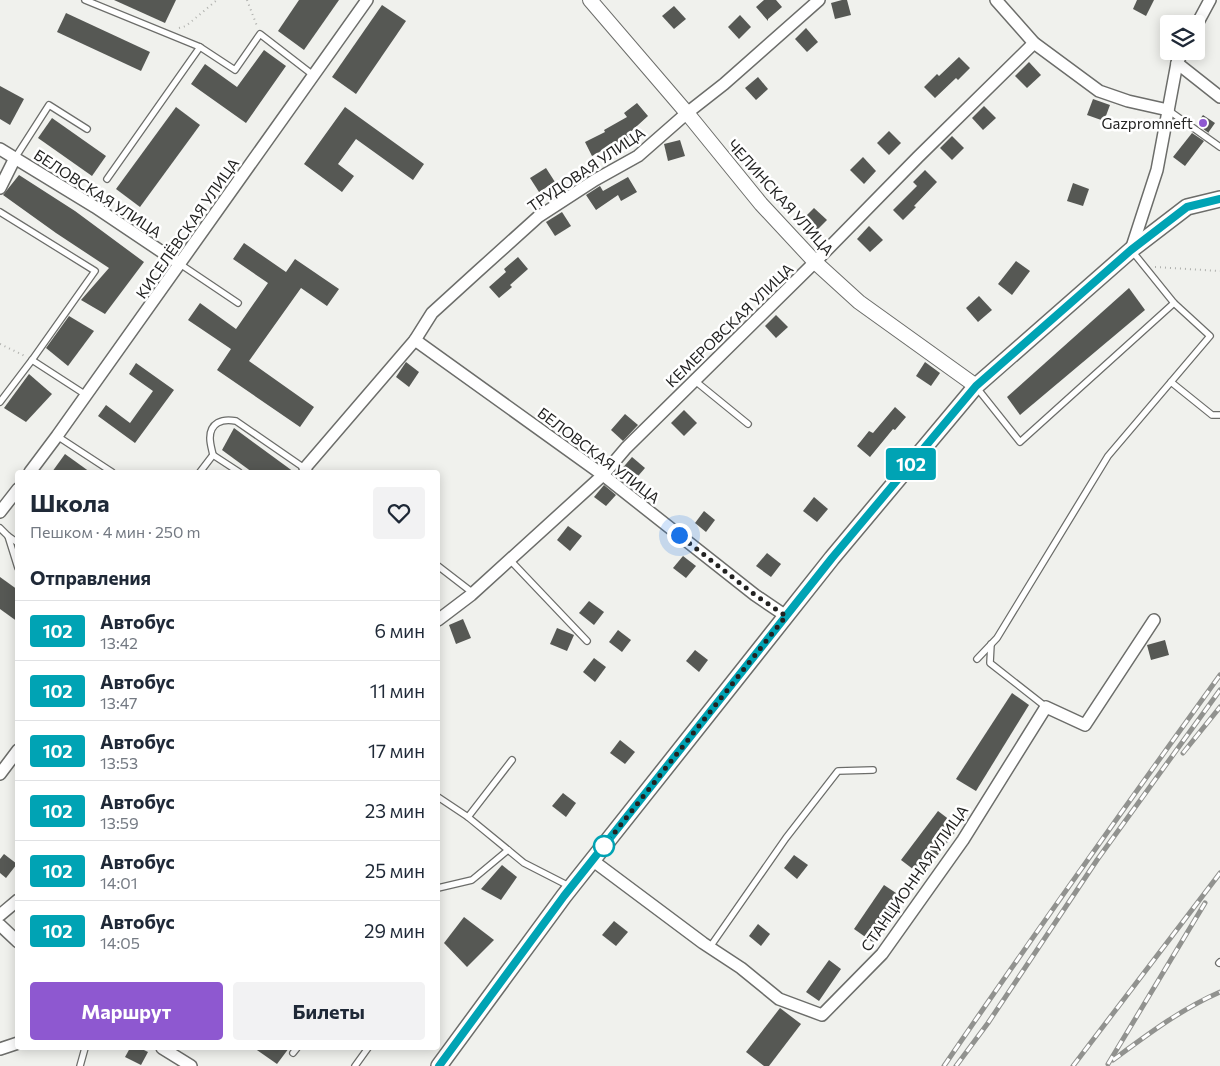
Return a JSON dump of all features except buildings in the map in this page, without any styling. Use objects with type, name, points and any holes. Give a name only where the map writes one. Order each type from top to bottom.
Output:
[{"type":"main road","points":[[439,1066],[592,860],[832,558],[976,386],[1131,250],[1187,207],[1220,198]]},
{"type":"street","name":"КИСЕЛЁВСКАЯ УЛИЦА","points":[[34,470],[367,0]]},
{"type":"street","name":"ЧЕЛИНСКАЯ УЛИЦА","points":[[590,0],[688,113],[761,204],[815,262],[859,302],[976,386]]},
{"type":"street","name":"ТРУДОВАЯ УЛИЦА","points":[[307,470],[415,340],[432,313],[538,218],[595,180],[638,156],[724,84],[819,0]]},
{"type":"street","points":[[996,0],[1034,43],[1099,91],[1128,102],[1168,110]]},
{"type":"street","points":[[1202,15],[1210,0]]},
{"type":"street","name":"КЕМЕРОВСКАЯ УЛИЦА","points":[[440,618],[473,593],[604,475],[626,448],[1034,43]]},
{"type":"street","points":[[1131,250],[1157,170],[1178,60]]},
{"type":"street","points":[[1177,63],[1220,97]]},
{"type":"street","name":"БЕЛОВСКАЯ УЛИЦА","points":[[0,149],[95,207],[180,264]]},
{"type":"street","points":[[0,188],[15,158]]},
{"type":"street","name":"БЕЛОВСКАЯ УЛИЦА","points":[[415,340],[604,475],[755,595],[786,616]]},
{"type":"street","points":[[0,512],[15,493]]},
{"type":"street","points":[[1046,707],[1085,725],[1154,620]]},
{"type":"street","name":"СТАНЦИОННАЯ УЛИЦА","points":[[592,860],[741,968],[780,999],[822,1015],[882,954],[963,840],[1046,707]]},
{"type":"street","points":[[0,774],[15,754]]},
{"type":"street","points":[[0,915],[15,902]]},
{"type":"street","points":[[0,925],[15,939]]},
{"type":"street","points":[[0,1049],[15,1044]]},
{"type":"street","points":[[165,1050],[191,1066]]},
{"type":"lane","points":[[85,0],[200,47],[234,70],[260,34],[313,74]]},
{"type":"lane","points":[[107,179],[200,47]]},
{"type":"lane","points":[[15,158],[48,105],[87,129]]},
{"type":"lane","points":[[1168,110],[1220,147]]},
{"type":"lane","points":[[0,212],[95,271],[0,402]]},
{"type":"lane","points":[[977,659],[996,638],[1108,456],[1210,336],[1174,303],[1131,250]]},
{"type":"lane","points":[[180,264],[238,303]]},
{"type":"lane","points":[[976,386],[1020,442],[1174,303]]},
{"type":"lane","points":[[32,360],[86,395]]},
{"type":"lane","points":[[694,380],[748,424]]},
{"type":"lane","points":[[1171,382],[1212,415],[1220,415]]},
{"type":"lane","points":[[236,470],[213,455],[210,440],[211,430],[217,422],[228,419],[236,421],[307,470]]},
{"type":"lane","points":[[57,436],[109,470]]},
{"type":"lane","points":[[202,470],[213,455]]},
{"type":"lane","points":[[0,528],[15,541]]},
{"type":"lane","points":[[8,536],[15,558]]},
{"type":"lane","points":[[510,560],[586,641]]},
{"type":"lane","points":[[440,568],[473,593]]},
{"type":"lane","points":[[991,644],[990,663],[1046,707]]},
{"type":"lane","points":[[468,817],[512,760]]},
{"type":"lane","points":[[710,947],[786,838],[838,771],[873,770]]},
{"type":"lane","points":[[440,798],[468,817],[524,863],[571,887]]},
{"type":"lane","points":[[440,888],[472,880],[508,850]]},
{"type":"lane","points":[[80,1066],[84,1050]]},
{"type":"lane","points":[[355,1066],[367,1050]]},
{"type":"path","points":[[179,38],[176,29],[186,26],[217,0]]},
{"type":"path","points":[[246,0],[260,34]]},
{"type":"path","points":[[1144,266],[1220,271]]},
{"type":"path","points":[[0,344],[32,360]]},
{"type":"railway","points":[[944,1066],[1081,869],[1220,675]]},
{"type":"railway","points":[[956,1066],[988,1023],[1097,860],[1220,690]]},
{"type":"railway","points":[[1183,753],[1220,707]]},
{"type":"railway","points":[[1073,1066],[1220,873]]},
{"type":"railway","points":[[1108,1064],[1205,903]]},
{"type":"railway","points":[[1113,1060],[1178,1014],[1220,992]]},
{"type":"bus line","name":"102","points":[[439,1066],[564,896],[832,558],[976,386],[1145,239],[1187,207],[1220,199]]},
{"type":"place","name":"Gazpromneft","points":[[1203,123]]},
{"type":"route","points":[[604,846],[786,616],[755,595],[679,535]]}]
